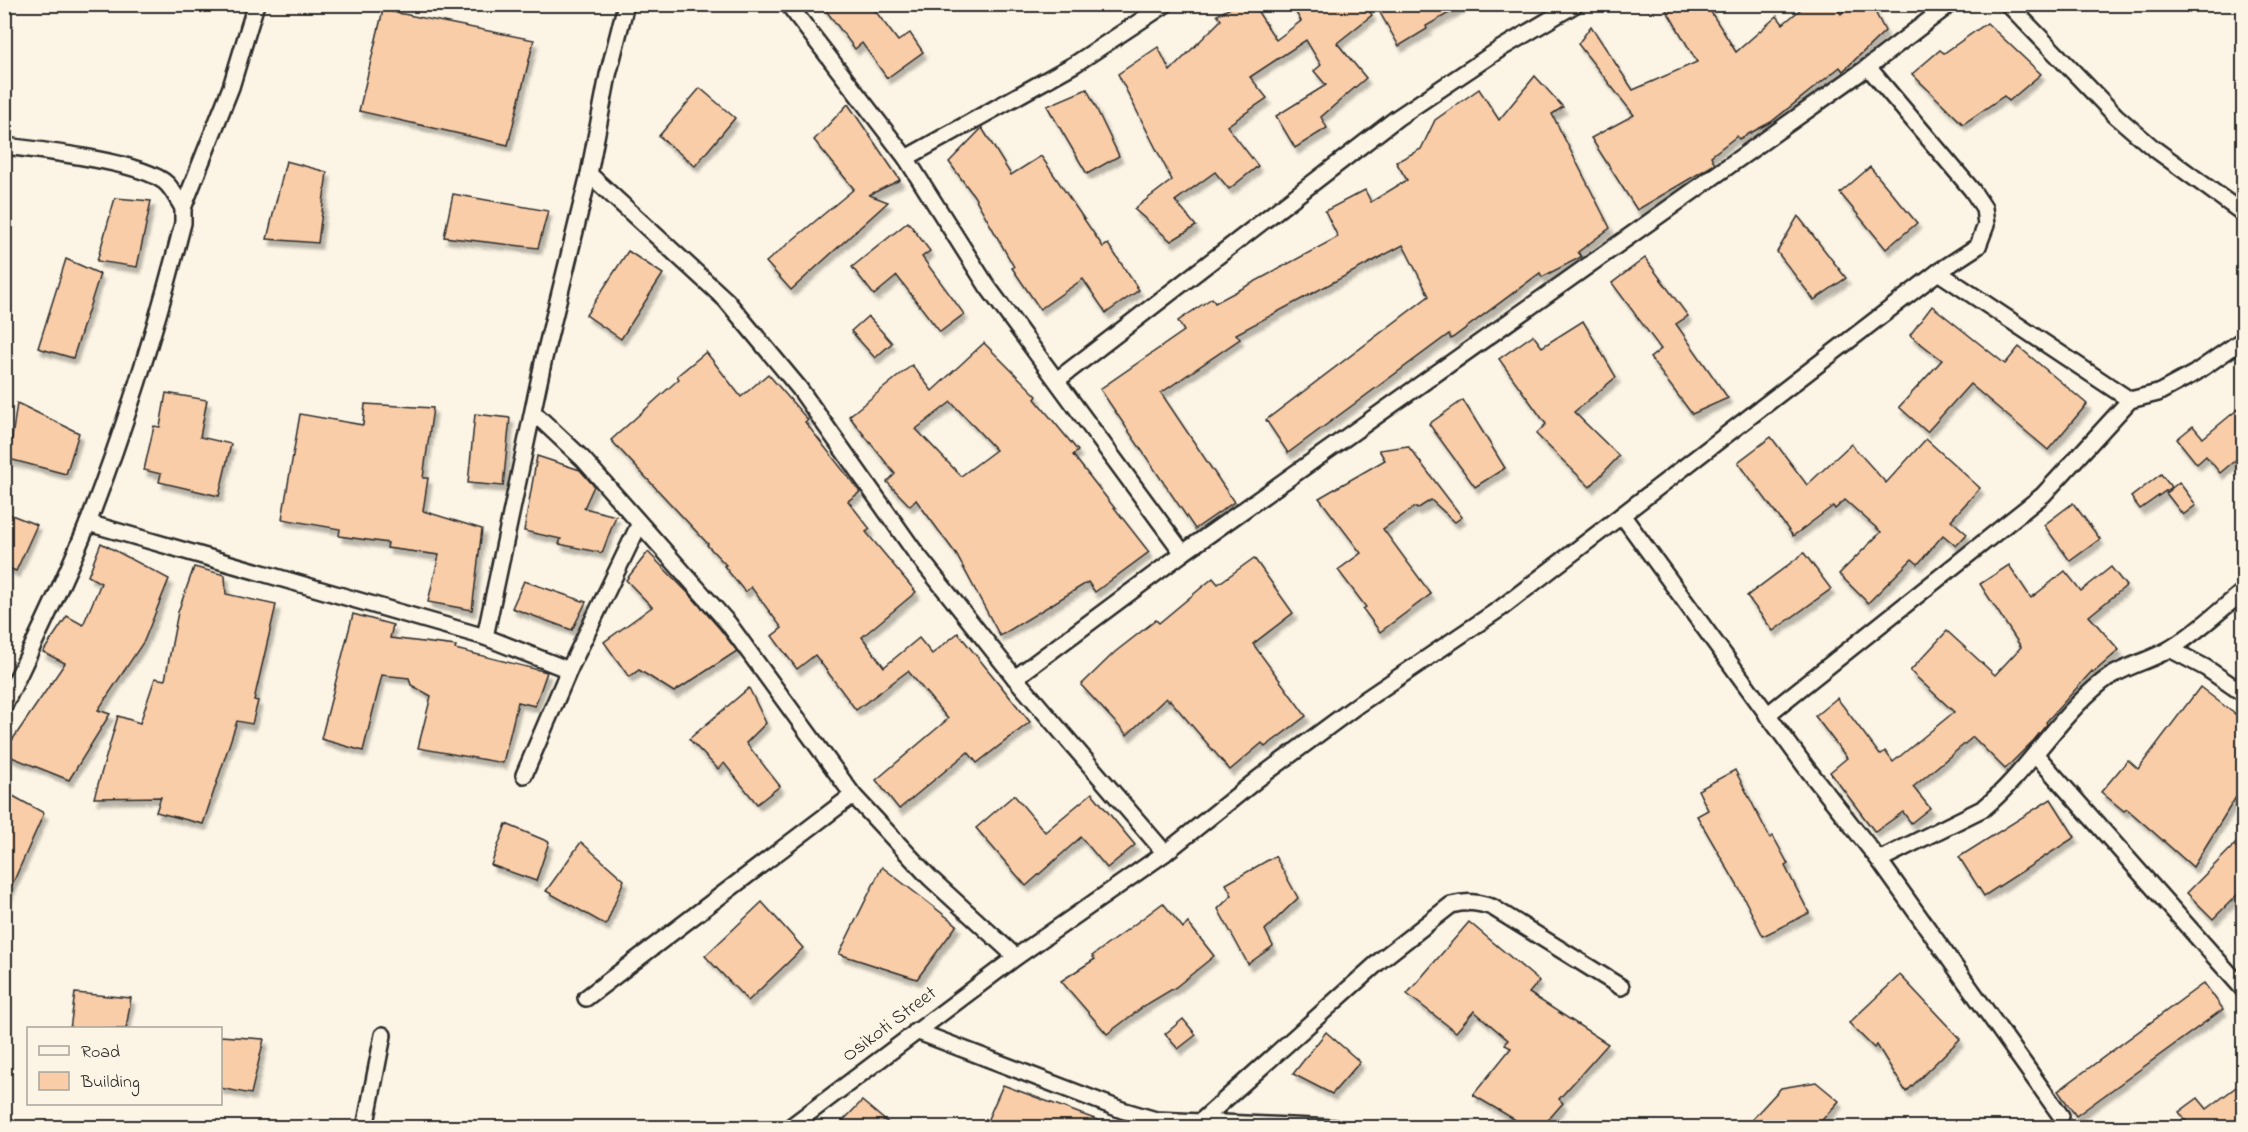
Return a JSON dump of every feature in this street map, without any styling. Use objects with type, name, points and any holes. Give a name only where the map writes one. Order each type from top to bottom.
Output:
[{"type":"street","points":[[4,706],[88,523],[130,407],[159,318],[183,223],[183,208],[231,87],[256,4]]},
{"type":"street","points":[[485,637],[544,358],[589,174],[608,75],[626,4]]},
{"type":"street","points":[[788,4],[906,158],[987,286],[1183,553]]},
{"type":"street","points":[[906,158],[1075,64],[1166,4]]},
{"type":"street","points":[[1057,380],[1397,118],[1500,49],[1576,4]]},
{"type":"street","points":[[1015,678],[1183,553],[1868,67],[1950,4]]},
{"type":"street","points":[[2008,4],[2116,116],[2152,147],[2244,214]]},
{"type":"street","name":"Osikoti Street","points":[[789,1128],[1016,957],[1165,852],[1341,717],[1501,608],[1938,272],[1978,246],[1986,225],[1984,208],[1972,190],[1868,67]]},
{"type":"street","points":[[4,146],[133,167],[149,172],[167,184],[183,208]]},
{"type":"street","points":[[589,174],[726,300],[799,388],[915,552],[1015,678],[1165,852]]},
{"type":"street","points":[[1938,272],[2130,400]]},
{"type":"street","points":[[1767,714],[2043,495],[2130,400],[2158,393],[2177,383],[2244,339]]},
{"type":"street","points":[[534,413],[584,459],[639,525],[728,623],[853,795],[930,878],[1016,957]]},
{"type":"street","points":[[1622,515],[1767,714],[1880,860],[2061,1116]]},
{"type":"street","points":[[88,523],[485,637],[568,670]]},
{"type":"street","points":[[524,775],[568,670],[639,525]]},
{"type":"street","points":[[1880,860],[1984,808],[1999,796],[2082,700],[2104,680],[2170,650],[2244,591]]},
{"type":"street","points":[[2170,650],[2206,668],[2244,694]]},
{"type":"street","points":[[2036,755],[2244,990]]},
{"type":"street","points":[[586,998],[853,795]]},
{"type":"street","points":[[1200,1122],[1382,959],[1452,905],[1477,902],[1492,907],[1621,987]]},
{"type":"street","points":[[916,1031],[1122,1110],[1156,1120],[1335,1128]]},
{"type":"street","points":[[365,1128],[383,1035]]},
{"type":"building","points":[[821,4],[870,4],[898,41],[910,33],[923,52],[887,78],[862,43],[855,49]]},
{"type":"building","points":[[1238,4],[1253,4],[1276,40],[1301,21],[1291,4],[1365,4],[1372,15],[1337,43],[1366,78],[1321,117],[1327,128],[1295,148],[1276,116],[1326,85],[1314,71],[1321,65],[1306,40],[1250,77],[1267,98],[1227,126],[1258,166],[1229,189],[1215,172],[1175,201],[1196,226],[1171,241],[1134,209],[1172,180],[1118,74],[1158,47],[1170,71],[1221,20],[1217,15]]},
{"type":"building","points":[[1390,4],[1465,4],[1426,26],[1427,29],[1399,46],[1379,11]]},
{"type":"building","points":[[1663,4],[1706,4],[1736,52],[1777,16],[1783,24],[1807,4],[1835,4],[1841,14],[1850,4],[1871,4],[1885,31],[1843,71],[1840,67],[1771,122],[1739,139],[1737,136],[1711,156],[1715,164],[1637,210],[1591,138],[1634,115],[1578,44],[1591,26],[1633,90],[1697,62]]},
{"type":"building","points":[[383,10],[534,40],[508,145],[359,111]]},
{"type":"building","points":[[1987,23],[2041,74],[2009,101],[2004,96],[1963,124],[1912,74],[1940,50],[1944,53]]},
{"type":"building","points":[[1535,76],[1563,107],[1552,114],[1610,228],[1578,252],[1581,257],[1542,277],[1540,273],[1451,339],[1449,334],[1288,453],[1266,420],[1429,296],[1403,245],[1236,334],[1240,339],[1161,393],[1234,502],[1195,529],[1100,389],[1184,331],[1178,321],[1212,298],[1215,303],[1338,237],[1325,211],[1365,190],[1371,202],[1407,180],[1396,162],[1421,149],[1435,120],[1479,89],[1499,120]]},
{"type":"building","points":[[700,88],[735,118],[695,166],[659,136]]},
{"type":"building","points":[[1087,89],[1119,156],[1087,174],[1047,106]]},
{"type":"building","points":[[848,104],[900,180],[869,195],[888,202],[791,290],[766,262],[854,189],[814,140]]},
{"type":"building","points":[[982,128],[1011,175],[1041,156],[1103,247],[1108,244],[1139,290],[1106,313],[1083,279],[1040,309],[1012,268],[1014,267],[974,196],[949,162]]},
{"type":"building","points":[[286,161],[327,172],[318,243],[267,239]]},
{"type":"building","points":[[1870,167],[1917,223],[1886,249],[1840,193]]},
{"type":"building","points":[[453,194],[548,211],[538,248],[444,237]]},
{"type":"building","points":[[115,198],[151,201],[137,267],[97,261]]},
{"type":"building","points":[[1798,216],[1846,278],[1814,300],[1777,252]]},
{"type":"building","points":[[908,222],[930,251],[922,257],[964,314],[940,332],[897,276],[874,295],[852,267]]},
{"type":"building","points":[[628,251],[663,274],[621,339],[586,315]]},
{"type":"building","points":[[1645,258],[1688,316],[1676,324],[1728,398],[1692,414],[1650,358],[1661,349],[1612,283]]},
{"type":"building","points":[[66,259],[100,274],[73,358],[38,348]]},
{"type":"building","points":[[1932,306],[2005,364],[2019,347],[2087,404],[2048,450],[1970,384],[1927,432],[1899,407],[1942,360],[1910,335]]},
{"type":"building","points":[[868,316],[892,343],[875,358],[851,331]]},
{"type":"building","points":[[1583,321],[1616,377],[1574,412],[1619,456],[1590,487],[1536,434],[1546,424],[1499,359],[1533,335],[1542,347]]},
{"type":"building","points":[[984,343],[1037,396],[1035,399],[1078,451],[1073,455],[1149,552],[1095,592],[1088,582],[1000,636],[956,554],[916,500],[910,506],[887,482],[895,474],[849,416],[912,365],[932,391]],"holes":[[[951,402],[996,450],[961,476],[916,429]]]},
{"type":"building","points":[[706,352],[741,397],[768,374],[808,420],[805,422],[860,492],[848,501],[870,529],[866,532],[916,592],[862,637],[884,667],[919,638],[932,654],[958,633],[1030,722],[977,763],[968,752],[899,809],[876,780],[948,719],[908,671],[856,710],[815,655],[797,669],[772,636],[782,628],[751,587],[745,592],[708,544],[611,440],[679,379],[677,376]]},
{"type":"building","points":[[166,393],[207,400],[200,437],[231,444],[219,496],[159,482],[161,474],[144,470],[154,426],[160,427]]},
{"type":"building","points":[[1463,400],[1505,468],[1475,487],[1429,424]]},
{"type":"building","points":[[17,403],[79,433],[66,474],[9,459]]},
{"type":"building","points":[[365,404],[433,408],[423,478],[428,478],[423,511],[482,529],[472,610],[428,602],[439,555],[387,548],[388,543],[339,536],[340,529],[282,519],[300,414],[363,425]]},
{"type":"building","points":[[2244,404],[2244,453],[2220,473],[2206,456],[2197,464],[2177,439],[2193,426],[2203,438]]},
{"type":"building","points":[[475,414],[510,418],[503,486],[468,483]]},
{"type":"building","points":[[1771,437],[1807,485],[1851,444],[1886,483],[1926,439],[1980,488],[1951,520],[1967,534],[1956,546],[1943,535],[1918,564],[1912,559],[1868,603],[1839,574],[1881,532],[1845,500],[1835,509],[1833,506],[1793,536],[1738,462]]},
{"type":"building","points":[[1408,446],[1462,517],[1455,522],[1431,500],[1417,509],[1415,507],[1383,529],[1431,594],[1380,632],[1363,609],[1366,607],[1338,570],[1361,553],[1319,498],[1385,460],[1379,450]]},
{"type":"building","points":[[537,456],[580,470],[594,486],[584,508],[616,516],[602,553],[559,544],[561,539],[524,531]]},
{"type":"building","points":[[2161,474],[2171,487],[2140,509],[2131,497]]},
{"type":"building","points":[[2179,482],[2196,505],[2183,515],[2166,493]]},
{"type":"building","points":[[2073,503],[2100,539],[2070,561],[2044,525]]},
{"type":"building","points":[[4,512],[37,525],[16,571],[4,566]]},
{"type":"building","points":[[101,543],[169,579],[144,641],[98,710],[110,714],[69,780],[4,754],[4,752],[65,663],[43,652],[67,616],[83,625],[101,583],[88,576]]},
{"type":"building","points":[[648,552],[691,596],[737,651],[674,692],[639,670],[629,677],[604,642],[652,607],[626,580]]},
{"type":"building","points":[[1804,553],[1831,589],[1773,631],[1747,596]]},
{"type":"building","points":[[1254,558],[1293,613],[1253,644],[1306,716],[1265,747],[1262,743],[1230,770],[1166,698],[1127,735],[1081,685],[1115,652],[1156,620],[1159,623],[1213,578],[1218,584]]},
{"type":"building","points":[[2009,565],[2031,598],[2065,571],[2081,591],[2111,567],[2126,586],[2089,616],[2119,650],[2093,673],[2092,671],[2046,722],[2047,724],[2034,740],[2005,769],[1973,737],[1913,787],[1930,808],[1911,823],[1903,812],[1875,832],[1830,772],[1847,758],[1815,716],[1837,698],[1880,755],[1885,751],[1893,762],[1954,712],[1910,671],[1947,631],[1995,675],[2021,647],[1980,584]]},
{"type":"building","points":[[194,567],[225,575],[226,594],[276,605],[254,700],[258,701],[252,724],[237,721],[203,824],[156,812],[161,797],[94,798],[118,716],[140,723],[155,678],[165,680],[178,612]]},
{"type":"building","points":[[524,581],[586,602],[572,630],[512,608]]},
{"type":"building","points":[[353,614],[393,625],[390,638],[456,646],[455,649],[547,672],[535,706],[518,702],[503,763],[418,748],[431,696],[411,685],[409,678],[382,675],[363,751],[321,739]]},
{"type":"building","points":[[2200,687],[2244,721],[2244,784],[2193,867],[2127,809],[2124,811],[2101,792],[2128,760],[2138,769]]},
{"type":"building","points":[[749,688],[766,723],[746,743],[780,786],[757,804],[724,763],[718,769],[689,739]]},
{"type":"building","points":[[1735,770],[1770,838],[1773,836],[1788,864],[1785,866],[1809,913],[1763,936],[1740,890],[1697,816],[1708,810],[1698,790]]},
{"type":"building","points":[[1092,793],[1135,845],[1107,868],[1081,837],[1026,886],[976,828],[1014,795],[1045,832]]},
{"type":"building","points":[[13,796],[44,813],[4,903],[4,813]]},
{"type":"building","points":[[2051,799],[2075,837],[1984,896],[1959,857]]},
{"type":"building","points":[[506,824],[549,842],[536,881],[491,865]]},
{"type":"building","points":[[2244,835],[2244,888],[2213,919],[2187,893]]},
{"type":"building","points":[[581,842],[624,880],[606,925],[546,891]]},
{"type":"building","points":[[1275,856],[1298,898],[1265,930],[1273,946],[1248,964],[1218,909],[1232,895],[1226,884]]},
{"type":"building","points":[[882,867],[957,925],[917,979],[839,954]]},
{"type":"building","points":[[762,902],[803,948],[748,1001],[705,956]]},
{"type":"building","points":[[1163,903],[1183,928],[1188,923],[1214,956],[1176,987],[1144,1006],[1107,1034],[1061,981],[1095,959],[1092,956]]},
{"type":"building","points":[[1469,922],[1539,981],[1529,993],[1608,1044],[1559,1099],[1563,1103],[1541,1128],[1529,1128],[1473,1095],[1511,1048],[1505,1045],[1508,1040],[1474,1011],[1456,1032],[1407,994]]},
{"type":"building","points":[[1900,975],[1960,1039],[1906,1092],[1877,1045],[1874,1048],[1849,1023]]},
{"type":"building","points":[[2204,983],[2223,1009],[2076,1116],[2058,1091]]},
{"type":"building","points":[[75,993],[131,998],[126,1027],[70,1027]]},
{"type":"building","points":[[1183,1019],[1196,1035],[1178,1049],[1165,1034]]},
{"type":"building","points":[[1326,1032],[1360,1062],[1332,1094],[1293,1074]]},
{"type":"building","points":[[222,1036],[264,1039],[251,1094],[222,1088]]},
{"type":"building","points":[[2244,1081],[2244,1128],[2191,1128],[2179,1112],[2198,1098],[2207,1109]]},
{"type":"building","points":[[1816,1082],[1839,1101],[1815,1128],[1744,1128],[1781,1088]]},
{"type":"building","points":[[1003,1085],[1111,1125],[1111,1128],[984,1128]]},
{"type":"building","points":[[862,1101],[894,1128],[836,1128]]}]
